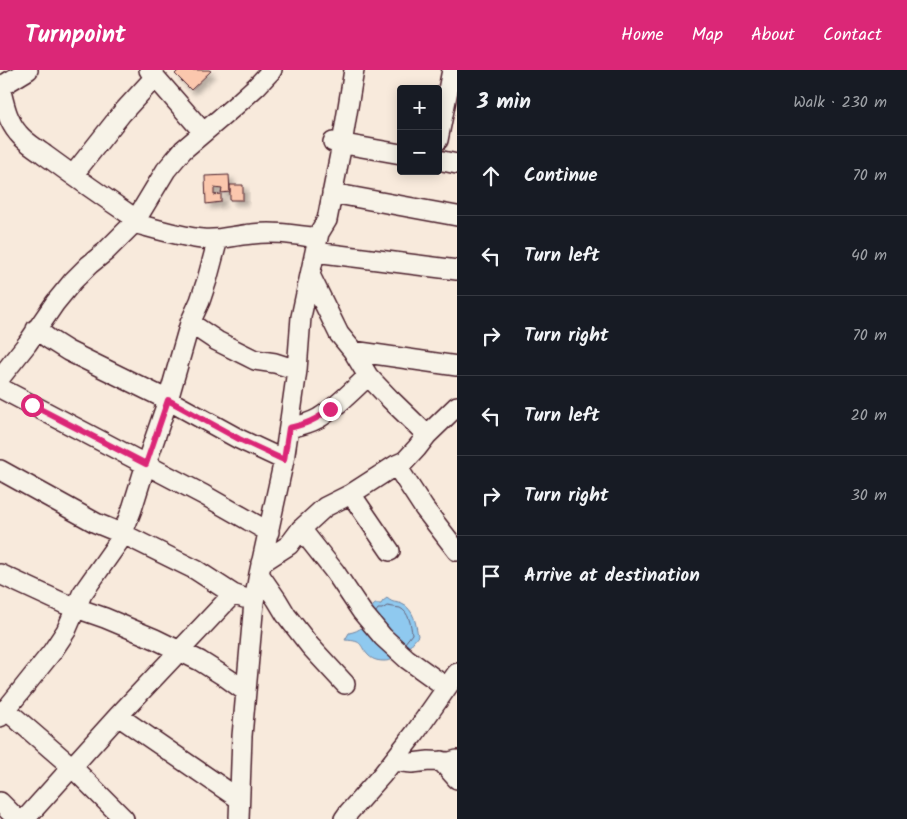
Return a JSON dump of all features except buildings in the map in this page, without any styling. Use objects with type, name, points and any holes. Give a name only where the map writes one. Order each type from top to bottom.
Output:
[{"type":"street","points":[[28,70],[0,87],[5,107],[18,133],[25,141],[135,221],[179,235],[202,239],[284,233],[457,270]]},
{"type":"street","points":[[0,378],[28,344],[55,302],[73,281],[106,252],[135,221],[166,170],[182,150],[236,105],[272,70]]},
{"type":"street","points":[[239,819],[245,691],[254,602],[284,460],[297,370],[301,317],[318,241],[327,220],[332,193],[344,70]]},
{"type":"street","points":[[318,241],[317,219],[354,70]]},
{"type":"street","points":[[440,130],[452,70]]},
{"type":"street","points":[[72,176],[152,74],[203,132]]},
{"type":"street","points":[[337,143],[397,153]]},
{"type":"street","points":[[442,161],[457,164]]},
{"type":"street","points":[[332,193],[457,216]]},
{"type":"street","points":[[124,819],[72,767],[3,707],[52,652],[66,631],[82,594],[123,534],[168,400],[190,323],[200,301],[218,239]]},
{"type":"street","points":[[310,275],[339,334],[353,351],[368,376],[427,435]]},
{"type":"street","points":[[190,323],[216,341],[255,360],[275,363],[297,370]]},
{"type":"street","points":[[36,329],[68,351],[168,400],[239,439],[284,460]]},
{"type":"street","points":[[353,351],[457,366]]},
{"type":"street","points":[[289,428],[319,418],[368,376]]},
{"type":"street","points":[[0,388],[204,495],[268,532]]},
{"type":"street","points":[[260,568],[289,545],[301,529],[325,507],[351,494],[405,461],[427,435],[457,406]]},
{"type":"street","points":[[396,465],[424,508],[457,551]]},
{"type":"street","points":[[0,470],[96,523],[123,534],[196,570],[233,594],[254,602]]},
{"type":"street","points":[[351,494],[390,551]]},
{"type":"street","points":[[301,529],[335,572],[362,612],[383,637],[407,659],[452,680],[416,733],[344,819]]},
{"type":"street","points":[[260,568],[286,615],[310,646],[345,684]]},
{"type":"street","points":[[0,574],[58,601],[155,639],[200,662],[245,691]]},
{"type":"street","points":[[25,819],[118,716],[233,594]]},
{"type":"street","points":[[118,716],[239,799]]},
{"type":"street","points":[[393,761],[412,763],[449,761],[457,778]]},
{"type":"street","points":[[0,802],[18,819]]},
{"type":"water","points":[[387,598],[409,609],[414,617],[418,636],[399,656],[394,659],[380,661],[371,657],[356,641],[345,640],[349,633],[360,629],[365,624],[374,605],[381,604]]},
{"type":"route","points":[[32,405],[146,464],[168,400],[239,439],[284,460],[289,428],[319,418],[330,409]]}]
